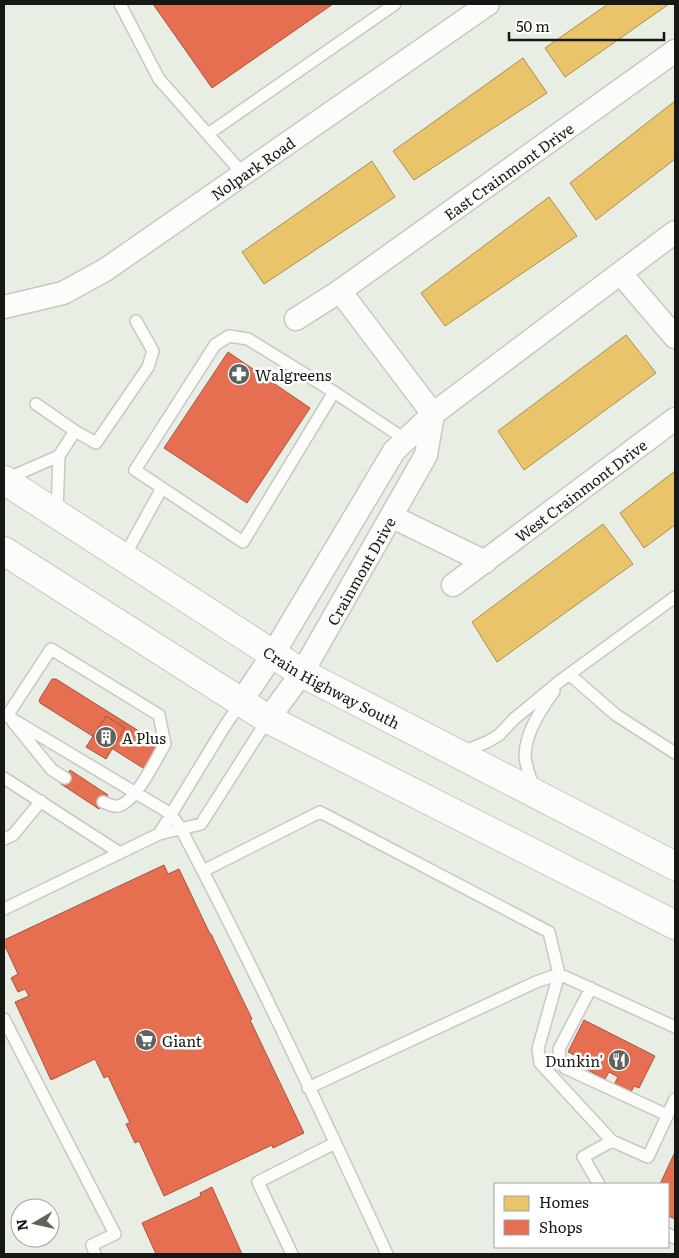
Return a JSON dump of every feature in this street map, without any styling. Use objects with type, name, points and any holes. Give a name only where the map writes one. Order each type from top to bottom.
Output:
[{"type":"main road","name":"Crain Highway South","points":[[4,480],[302,674],[675,866]]},
{"type":"main road","points":[[4,551],[268,719],[675,925]]},
{"type":"street","name":"Nolpark Road","points":[[4,307],[63,293],[105,270],[488,4]]},
{"type":"street","name":"East Crainmont Drive","points":[[296,319],[340,290],[675,51]]},
{"type":"street","points":[[241,702],[273,654],[394,452],[432,414],[675,232]]},
{"type":"street","points":[[621,274],[675,337]]},
{"type":"street","points":[[340,290],[432,414]]},
{"type":"street","name":"Crainmont Drive","points":[[268,719],[302,674],[393,517],[426,455],[432,414]]},
{"type":"street","name":"West Crainmont Drive","points":[[453,585],[675,419]]},
{"type":"street","points":[[393,517],[484,562]]},
{"type":"lane","points":[[120,4],[159,79],[243,174]]},
{"type":"lane","points":[[208,134],[395,4]]},
{"type":"lane","points":[[36,404],[96,443],[148,367],[153,350],[136,321]]},
{"type":"lane","points":[[334,392],[243,542],[135,470],[215,345],[229,336],[248,339],[334,392],[426,455]]},
{"type":"lane","points":[[57,514],[59,456],[75,431]]},
{"type":"lane","points":[[4,480],[59,456]]},
{"type":"lane","points":[[124,557],[162,488]]},
{"type":"lane","points":[[458,754],[499,735],[514,720],[565,678],[675,597]]},
{"type":"lane","points":[[6,719],[50,649],[159,715],[165,744],[136,793],[120,806],[113,806],[103,802]]},
{"type":"lane","points":[[565,678],[616,715],[675,752]]},
{"type":"lane","points":[[535,793],[525,756],[529,733],[540,712],[565,678]]},
{"type":"lane","points":[[159,834],[241,702]]},
{"type":"lane","points":[[6,719],[52,770],[65,778]]},
{"type":"lane","points":[[6,719],[171,814],[203,871],[387,1254]]},
{"type":"lane","points":[[4,909],[159,834],[201,824],[268,719]]},
{"type":"lane","points":[[4,778],[120,853]]},
{"type":"lane","points":[[4,839],[13,835],[40,801]]},
{"type":"lane","points":[[203,871],[320,812],[549,932],[560,974],[538,1049],[540,1063],[612,1141],[648,1157],[675,1098]]},
{"type":"lane","points":[[308,1088],[536,982],[560,974],[675,1027]]},
{"type":"lane","points":[[591,988],[559,1049],[560,1059],[565,1068],[667,1116]]},
{"type":"lane","points":[[4,1019],[115,1234],[92,1245],[95,1254]]},
{"type":"lane","points":[[598,1183],[583,1157],[612,1141]]},
{"type":"lane","points":[[292,1254],[258,1182],[335,1143]]},
{"type":"building: Homes","points":[[608,4],[669,4],[565,77],[545,48]]},
{"type":"building: Homes","points":[[523,58],[547,93],[414,180],[393,151]]},
{"type":"building: Homes","points":[[675,101],[675,159],[596,220],[570,183]]},
{"type":"building: Homes","points":[[372,161],[395,197],[264,284],[242,252]]},
{"type":"building: Homes","points":[[549,197],[577,236],[445,326],[421,293]]},
{"type":"building: Homes","points":[[626,335],[656,373],[524,470],[498,431]]},
{"type":"building: Homes","points":[[675,471],[675,525],[644,548],[620,513]]},
{"type":"building: Homes","points":[[603,524],[633,564],[497,662],[472,622]]},
{"type":"building: Shops","points":[[153,4],[333,4],[212,88]]},
{"type":"building: Shops","name":"Walgreens","points":[[228,352],[310,408],[247,503],[164,448]]},
{"type":"building: Shops","points":[[52,679],[56,679],[158,743],[159,746],[146,767],[143,768],[40,703],[39,700]]},
{"type":"building: Shops","name":"A Plus","points":[[106,716],[125,728],[106,759],[86,747]]},
{"type":"building: Shops","points":[[70,770],[108,795],[99,809],[61,784]]},
{"type":"building: Shops","name":"Giant","points":[[164,865],[168,874],[179,869],[252,1019],[250,1020],[304,1133],[273,1148],[272,1145],[164,1196],[139,1141],[135,1143],[126,1124],[130,1123],[108,1076],[104,1078],[95,1059],[51,1080],[15,1002],[29,996],[25,989],[18,992],[11,978],[18,974],[4,944],[4,940]]},
{"type":"building: Shops","name":"Dunkin'","points":[[584,1020],[655,1056],[639,1088],[634,1086],[629,1096],[613,1087],[618,1077],[609,1072],[605,1079],[588,1070],[591,1063],[568,1052]]},
{"type":"building: Shops","points":[[675,1152],[675,1219],[669,1216],[669,1183],[660,1183]]},
{"type":"building: Shops","points":[[212,1187],[242,1254],[156,1254],[142,1223],[201,1196],[200,1193]]},
{"type":"place","name":"Walgreens","points":[[239,374]]},
{"type":"place","name":"A Plus","points":[[106,737]]},
{"type":"place","name":"Giant","points":[[146,1040]]},
{"type":"place","name":"Dunkin'","points":[[619,1060]]}]
